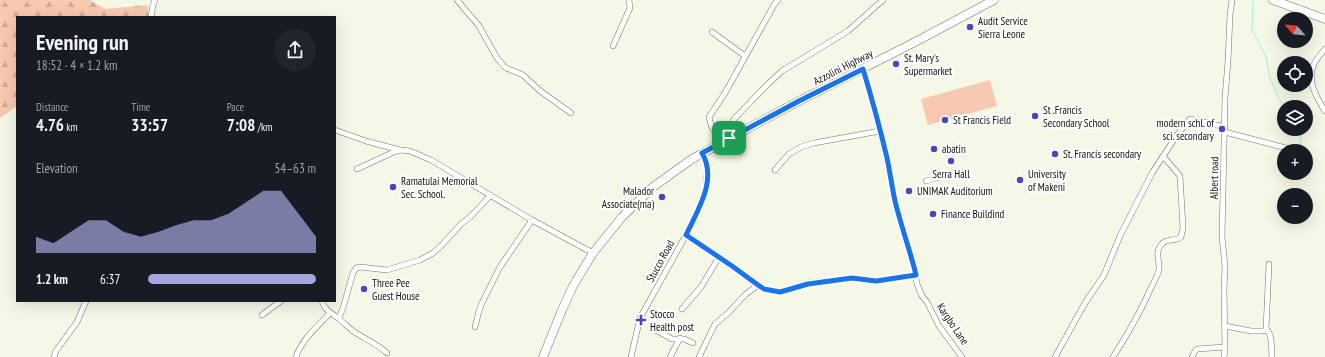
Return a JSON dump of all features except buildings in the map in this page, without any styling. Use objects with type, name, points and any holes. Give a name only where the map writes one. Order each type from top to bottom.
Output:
[{"type":"main road","name":"Azzolini Highway","points":[[543,357],[573,286],[593,253],[637,201],[666,177],[702,153],[729,138],[992,0]]},
{"type":"main road","points":[[1273,0],[1324,18]]},
{"type":"street","points":[[151,16],[155,0]]},
{"type":"street","points":[[457,0],[479,26],[497,58],[506,68],[523,75],[539,90],[571,113]]},
{"type":"street","points":[[613,46],[630,8],[629,0]]},
{"type":"street","points":[[721,143],[711,125],[709,118],[778,0]]},
{"type":"street","points":[[729,138],[731,125],[734,119],[768,84],[792,65],[848,32],[883,0]]},
{"type":"street","name":"Albert road","points":[[1224,357],[1225,266],[1222,237],[1225,130],[1232,0]]},
{"type":"street","points":[[712,32],[745,56]]},
{"type":"street","points":[[1325,48],[1314,62],[1311,77],[1314,90],[1325,111]]},
{"type":"street","name":"Kargbo Lane","points":[[863,69],[880,131],[895,200],[911,254],[919,290],[939,326],[962,357]]},
{"type":"street","points":[[1055,357],[1085,303],[1104,275],[1120,236],[1152,173],[1177,135],[1190,119],[1277,145]]},
{"type":"street","points":[[336,130],[366,141],[401,150],[410,150],[431,160],[490,196],[593,253]]},
{"type":"street","points":[[775,170],[790,154],[800,147],[880,131]]},
{"type":"street","points":[[357,169],[401,150]]},
{"type":"street","name":"Stucco Road","points":[[631,357],[640,318],[686,235],[702,200],[706,188],[707,163],[702,153]]},
{"type":"street","points":[[1113,357],[1139,314],[1156,278],[1159,264],[1157,254],[1162,243],[1176,240],[1181,237],[1183,228],[1180,176],[1163,156]]},
{"type":"street","points":[[926,181],[956,172]]},
{"type":"street","points":[[339,318],[353,272],[356,268],[360,267],[387,270],[420,260],[433,253],[440,247],[490,196]]},
{"type":"street","points":[[475,328],[480,307],[500,267],[532,220]]},
{"type":"street","points":[[686,235],[764,289],[780,292],[808,284],[852,278],[876,281],[916,275]]},
{"type":"street","points":[[682,309],[701,287],[719,257]]},
{"type":"street","points":[[1269,264],[1266,329],[1270,334],[1272,357]]},
{"type":"street","points":[[699,357],[715,324],[746,294],[758,285]]},
{"type":"street","points":[[54,357],[56,351],[77,322],[86,302]]},
{"type":"street","points":[[262,315],[280,302]]},
{"type":"street","points":[[322,302],[330,313],[339,318],[353,331],[373,342],[387,353]]},
{"type":"street","points":[[296,357],[302,343],[330,313]]},
{"type":"street","points":[[1224,326],[1262,332],[1266,329]]},
{"type":"street","points":[[652,328],[672,339],[680,338],[693,343]]},
{"type":"street","points":[[670,357],[680,338]]},
{"type":"street","points":[[1192,357],[1197,349],[1225,347]]},
{"type":"green space","points":[[0,0],[90,0],[105,9],[148,5],[148,16],[16,16],[16,107],[0,118]]},
{"type":"green space","points":[[990,80],[997,106],[928,125],[921,99]]},
{"type":"waterway","points":[[1253,0],[1252,30],[1266,57],[1270,78],[1280,100]]},
{"type":"waterway","points":[[1300,144],[1301,136]]},
{"type":"place","name":"Audit Service Sierra Leone","points":[[970,27]]},
{"type":"place","name":"St. Mary's Supermarket","points":[[896,64]]},
{"type":"place","name":"St .Francis Secondary School","points":[[1035,116]]},
{"type":"place","name":"St Francis Field","points":[[945,120]]},
{"type":"place","name":"modern schl. of sci. secondary","points":[[1222,129]]},
{"type":"place","name":"abatin","points":[[934,149]]},
{"type":"place","name":"St. Francis secondary","points":[[1055,154]]},
{"type":"place","name":"Serra Hall","points":[[951,161]]},
{"type":"place","name":"University of Makeni","points":[[1020,180]]},
{"type":"place","name":"Ramatulai Memorial Sec. School.","points":[[393,187]]},
{"type":"place","name":"UNIMAK Auditorium","points":[[909,191]]},
{"type":"place","name":"Malador Associate(ma)","points":[[662,197]]},
{"type":"place","name":"Finance Buildind","points":[[933,214]]},
{"type":"place","name":"Three Pee Guest House","points":[[364,289]]},
{"type":"place","name":"Stocco Health post","points":[[641,320]]},
{"type":"route","points":[[863,69],[886,157],[895,200],[916,275],[876,281],[852,278],[808,284],[780,292],[764,289],[686,235],[706,188],[707,163],[702,153],[729,138],[863,69]]}]
